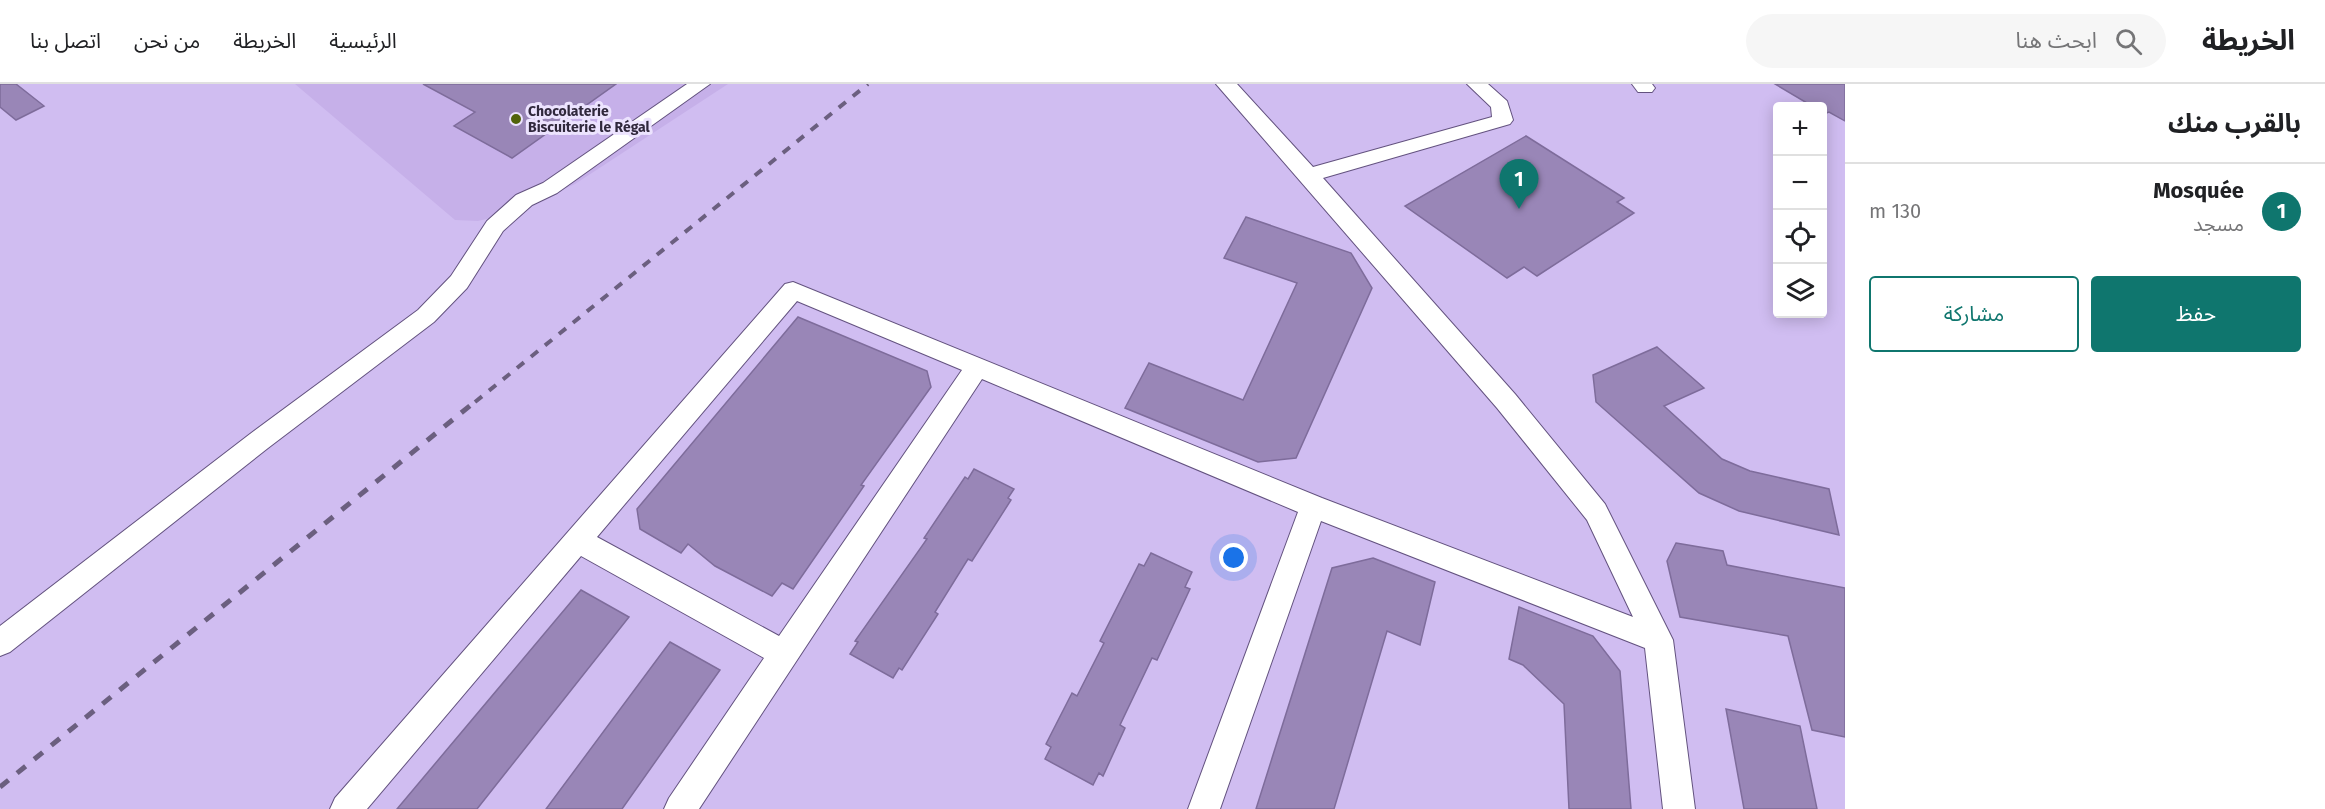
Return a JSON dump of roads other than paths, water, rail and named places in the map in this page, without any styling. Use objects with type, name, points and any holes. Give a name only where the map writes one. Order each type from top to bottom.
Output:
[{"type":"street","points":[[0,643],[259,441],[426,316],[459,282],[495,226],[524,200],[550,188],[700,84]]},
{"type":"street","points":[[1226,84],[1309,175],[1506,401],[1596,512],[1659,640],[1679,809]]},
{"type":"street","points":[[1309,175],[1503,120],[1500,105],[1477,84]]},
{"type":"street","points":[[346,809],[793,290],[1313,506],[1659,640]]},
{"type":"street","points":[[680,809],[977,367]]},
{"type":"street","points":[[1204,809],[1313,506]]},
{"type":"street","points":[[578,541],[784,654]]},
{"type":"railway","points":[[475,402],[868,84]]},
{"type":"railway","points":[[0,787],[477,400]]},
{"type":"place","name":"Chocolaterie Biscuiterie le Régal","points":[[516,119]]},
{"type":"place","name":"Mosquée","points":[[1519,209]]}]
